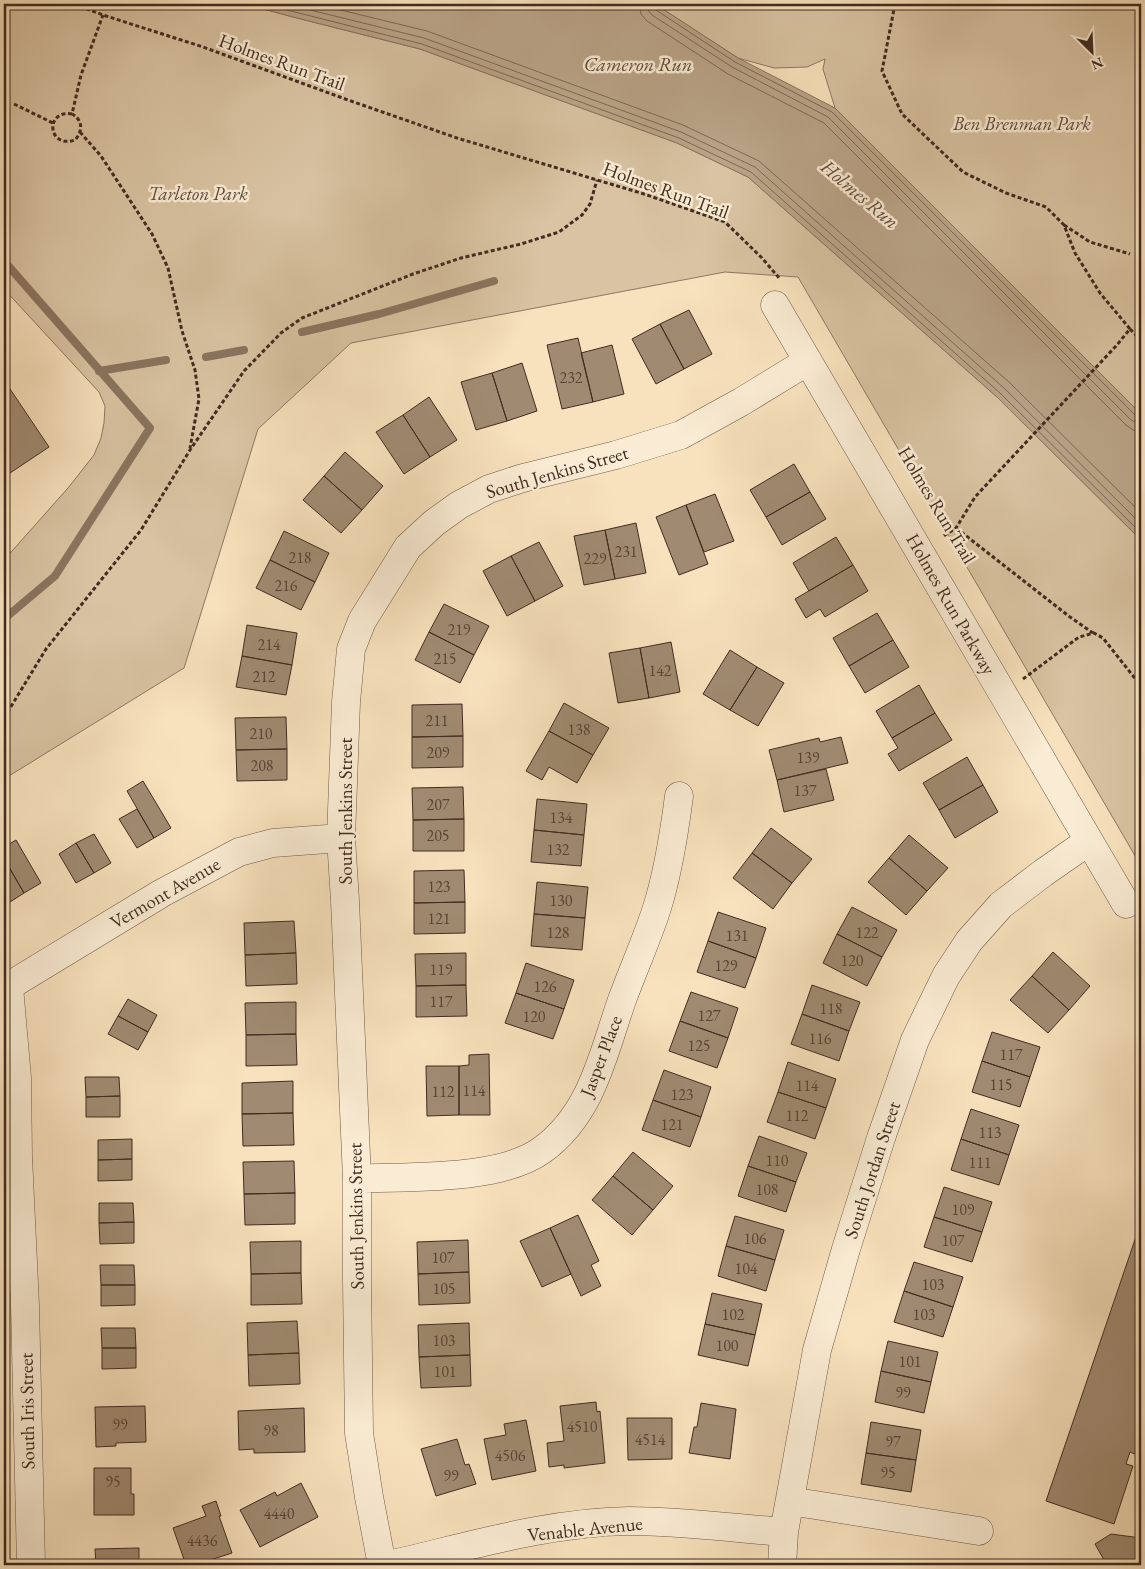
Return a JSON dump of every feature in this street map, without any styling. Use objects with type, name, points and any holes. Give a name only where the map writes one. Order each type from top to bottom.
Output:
[{"type":"street","name":"Holmes Run Parkway","points":[[780,294],[808,361],[1126,904]]},
{"type":"street","name":"South Jenkins Street","points":[[382,1565],[359,1433],[358,1179],[341,838],[346,702],[351,649],[362,621],[408,547],[434,523],[459,505],[489,489],[523,478],[616,455],[681,435],[741,402],[808,361]]},
{"type":"street","name":"Jasper Place","points":[[358,1179],[465,1174],[510,1166],[541,1151],[567,1128],[589,1095],[598,1076],[622,999],[656,912],[671,855],[679,796]]},
{"type":"street","name":"Vermont Avenue","points":[[6,988],[162,893],[239,852],[273,843],[341,838]]},
{"type":"street","name":"South Jordan Street","points":[[782,1565],[784,1532],[817,1350],[881,1138],[915,1040],[946,976],[969,941],[1002,905],[1043,872],[1089,841]]},
{"type":"street","name":"South Iris Street","points":[[6,988],[17,1078],[18,1157],[25,1304],[30,1565]]},
{"type":"street","points":[[790,1501],[979,1531]]},
{"type":"street","name":"Venable Avenue","points":[[389,1565],[518,1536],[562,1528],[627,1521],[668,1522],[784,1532]]},
{"type":"path","name":"Holmes Run Trail","points":[[74,4],[102,15],[203,47],[457,138],[644,194],[725,222],[762,258],[780,294]]},
{"type":"path","points":[[895,4],[882,71],[902,114],[963,172],[1006,193],[1046,207],[1064,225],[1090,242],[1130,254]]},
{"type":"path","points":[[72,114],[81,75],[102,15]]},
{"type":"path","points":[[14,104],[53,123]]},
{"type":"path","points":[[62,114],[72,114],[76,116],[80,123],[80,132],[75,140],[65,142],[60,140],[54,133],[53,123],[62,114]]},
{"type":"path","points":[[80,132],[101,156],[152,234],[168,268],[182,332],[195,370],[199,399],[190,450]]},
{"type":"path","points":[[4,718],[46,649],[141,530],[190,450],[244,371],[281,332],[302,318],[413,274],[461,258],[521,244],[560,232],[582,215],[590,204],[597,180]]},
{"type":"path","points":[[1064,225],[1075,253],[1100,293],[1141,340]]},
{"type":"path","points":[[1130,329],[975,497],[956,528],[1070,617],[1103,638],[1141,686]]},
{"type":"path","name":"Holmes Run Trail","points":[[946,545],[942,537],[956,528]]},
{"type":"path","points":[[1018,671],[1023,679],[1079,637],[1094,634]]},
{"type":"green space","name":"Tarleton Park","points":[[4,4],[245,4],[420,49],[677,143],[748,177],[997,397],[1141,540],[1141,866],[798,277],[725,272],[351,343],[258,429],[184,668],[4,779],[4,560],[68,488],[94,455],[101,438],[105,406],[99,392],[4,289]]},
{"type":"green space","name":"Ben Brenman Park","points":[[655,4],[1141,4],[1141,414],[835,108],[823,69],[825,59],[807,67],[774,68],[738,58]]},
{"type":"water","name":"Cameron Run","points":[[245,4],[655,4],[738,58],[835,108],[1141,414],[1141,540],[997,397],[748,177],[677,143],[420,49]]},
{"type":"building","points":[[689,310],[712,354],[684,369],[660,324]]},
{"type":"building","points":[[660,324],[684,369],[656,384],[632,339]]},
{"type":"building","points":[[578,338],[593,402],[562,409],[547,345]]},
{"type":"building","points":[[612,345],[624,394],[593,402],[581,353]]},
{"type":"building","points":[[522,363],[537,411],[507,421],[492,373]]},
{"type":"building","points":[[492,373],[507,421],[476,430],[461,382]]},
{"type":"building","points":[[4,380],[49,447],[4,477]]},
{"type":"building","points":[[429,397],[457,440],[430,457],[403,415]]},
{"type":"building","points":[[403,415],[430,457],[404,474],[376,432]]},
{"type":"building","points":[[345,452],[383,486],[362,510],[324,476]]},
{"type":"building","points":[[794,464],[810,492],[766,517],[750,490]]},
{"type":"building","points":[[324,476],[362,510],[341,533],[303,500]]},
{"type":"building","points":[[810,492],[826,519],[782,545],[766,517]]},
{"type":"building","points":[[715,494],[734,541],[704,552],[686,505]]},
{"type":"building","points":[[686,505],[708,564],[679,575],[656,517]]},
{"type":"building","points":[[636,523],[646,573],[615,579],[605,530]]},
{"type":"building","points":[[605,530],[615,579],[584,585],[574,536]]},
{"type":"building","points":[[284,531],[329,553],[315,582],[270,560]]},
{"type":"building","points":[[836,537],[853,565],[809,591],[793,563]]},
{"type":"building","points":[[539,542],[563,586],[535,601],[511,556]]},
{"type":"building","points":[[511,556],[535,601],[507,616],[483,571]]},
{"type":"building","points":[[270,560],[315,582],[301,610],[256,588]]},
{"type":"building","points":[[853,565],[868,591],[825,617],[820,609],[806,618],[795,599]]},
{"type":"building","points":[[444,604],[489,626],[474,655],[429,632]]},
{"type":"building","points":[[877,613],[893,640],[849,666],[833,638]]},
{"type":"building","points":[[247,625],[297,633],[292,665],[242,656]]},
{"type":"building","points":[[429,632],[474,655],[460,683],[415,660]]},
{"type":"building","points":[[893,640],[909,667],[865,693],[849,666]]},
{"type":"building","points":[[671,642],[680,692],[649,698],[640,648]]},
{"type":"building","points":[[640,648],[649,698],[618,703],[609,653]]},
{"type":"building","points":[[730,650],[757,667],[730,710],[703,694]]},
{"type":"building","points":[[242,656],[292,665],[286,695],[236,687]]},
{"type":"building","points":[[757,667],[784,683],[758,726],[730,710]]},
{"type":"building","points":[[919,685],[935,713],[892,738],[876,711]]},
{"type":"building","points":[[564,703],[609,728],[593,755],[549,731]]},
{"type":"building","points":[[462,704],[463,736],[412,737],[412,705]]},
{"type":"building","points":[[935,713],[952,740],[899,771],[888,754],[898,748],[892,738]]},
{"type":"building","points":[[286,717],[287,749],[236,750],[235,718]]},
{"type":"building","points":[[549,731],[593,755],[577,783],[549,767],[542,780],[526,771]]},
{"type":"building","points":[[463,736],[463,767],[412,768],[412,737]]},
{"type":"building","points":[[841,737],[848,763],[777,780],[769,750],[819,738],[820,742]]},
{"type":"building","points":[[287,749],[287,780],[237,781],[236,750]]},
{"type":"building","points":[[967,757],[983,785],[939,810],[923,783]]},
{"type":"building","points":[[826,769],[834,800],[784,812],[777,780]]},
{"type":"building","points":[[143,781],[171,828],[154,838],[127,791]]},
{"type":"building","points":[[983,785],[998,812],[955,838],[939,810]]},
{"type":"building","points":[[463,787],[464,819],[413,820],[412,788]]},
{"type":"building","points":[[537,799],[587,804],[584,835],[534,830]]},
{"type":"building","points":[[137,809],[154,838],[137,848],[119,819]]},
{"type":"building","points":[[464,819],[464,851],[413,851],[413,820]]},
{"type":"building","points":[[771,828],[812,859],[792,883],[752,853]]},
{"type":"building","points":[[534,830],[584,835],[581,866],[531,862]]},
{"type":"building","points":[[94,834],[111,863],[94,873],[76,843]]},
{"type":"building","points":[[909,835],[948,868],[927,891],[889,858]]},
{"type":"building","points":[[16,840],[41,883],[24,893],[4,858],[4,847]]},
{"type":"building","points":[[76,843],[94,873],[76,883],[59,854]]},
{"type":"building","points":[[752,853],[792,883],[773,909],[733,878]]},
{"type":"building","points":[[889,858],[927,891],[906,915],[868,882]]},
{"type":"building","points":[[7,864],[24,893],[7,904],[4,899],[4,866]]},
{"type":"building","points":[[464,870],[465,902],[414,903],[414,871]]},
{"type":"building","points":[[537,882],[588,887],[585,918],[534,914]]},
{"type":"building","points":[[465,902],[465,933],[414,934],[414,903]]},
{"type":"building","points":[[852,907],[897,930],[882,957],[837,934]]},
{"type":"building","points":[[718,912],[766,928],[756,958],[708,941]]},
{"type":"building","points":[[534,914],[585,918],[582,950],[531,946]]},
{"type":"building","points":[[294,921],[296,953],[245,955],[244,923]]},
{"type":"building","points":[[837,934],[882,957],[867,986],[823,963]]},
{"type":"building","points":[[708,941],[756,958],[745,988],[697,972]]},
{"type":"building","points":[[1053,952],[1090,986],[1069,1010],[1032,976]]},
{"type":"building","points":[[296,953],[297,984],[246,986],[245,955]]},
{"type":"building","points":[[466,953],[466,985],[416,986],[415,954]]},
{"type":"building","points":[[526,963],[574,980],[564,1009],[516,993]]},
{"type":"building","points":[[1032,976],[1069,1010],[1048,1033],[1010,1000]]},
{"type":"building","points":[[466,985],[467,1016],[416,1017],[416,986]]},
{"type":"building","points":[[812,985],[860,1002],[849,1031],[802,1014]]},
{"type":"building","points":[[691,992],[738,1008],[728,1038],[680,1021]]},
{"type":"building","points":[[516,993],[564,1009],[553,1039],[505,1023]]},
{"type":"building","points":[[128,999],[157,1015],[148,1032],[118,1016]]},
{"type":"building","points":[[296,1002],[296,1034],[246,1035],[245,1003]]},
{"type":"building","points":[[802,1014],[849,1031],[839,1061],[791,1044]]},
{"type":"building","points":[[118,1016],[148,1032],[138,1050],[108,1034]]},
{"type":"building","points":[[680,1021],[728,1038],[717,1068],[669,1051]]},
{"type":"building","points":[[992,1032],[1040,1047],[1030,1077],[982,1061]]},
{"type":"building","points":[[296,1034],[297,1065],[246,1066],[246,1035]]},
{"type":"building","points":[[489,1054],[490,1115],[459,1115],[459,1066],[469,1065],[469,1055]]},
{"type":"building","points":[[982,1061],[1030,1077],[1020,1107],[972,1092]]},
{"type":"building","points":[[788,1062],[836,1079],[826,1108],[778,1092]]},
{"type":"building","points":[[426,1066],[459,1066],[459,1115],[427,1116]]},
{"type":"building","points":[[664,1070],[711,1087],[701,1117],[653,1100]]},
{"type":"building","points":[[85,1077],[119,1077],[120,1096],[86,1097]]},
{"type":"building","points":[[293,1081],[293,1113],[242,1114],[242,1083]]},
{"type":"building","points":[[778,1092],[826,1108],[815,1139],[767,1122]]},
{"type":"building","points":[[120,1096],[120,1117],[86,1117],[86,1097]]},
{"type":"building","points":[[653,1100],[701,1117],[690,1147],[642,1130]]},
{"type":"building","points":[[971,1109],[1019,1125],[1009,1155],[961,1139]]},
{"type":"building","points":[[293,1113],[294,1145],[243,1146],[242,1114]]},
{"type":"building","points":[[759,1136],[807,1153],[796,1182],[748,1166]]},
{"type":"building","points":[[132,1139],[132,1159],[98,1160],[98,1140]]},
{"type":"building","points":[[961,1139],[1009,1155],[999,1185],[951,1170]]},
{"type":"building","points":[[633,1152],[673,1186],[653,1210],[613,1176]]},
{"type":"building","points":[[132,1159],[132,1180],[98,1181],[98,1160]]},
{"type":"building","points":[[294,1161],[295,1193],[244,1194],[243,1162]]},
{"type":"building","points":[[748,1166],[796,1182],[786,1212],[738,1196]]},
{"type":"building","points":[[613,1176],[653,1210],[632,1235],[592,1200]]},
{"type":"building","points":[[944,1187],[992,1202],[982,1232],[934,1217]]},
{"type":"building","points":[[295,1193],[295,1224],[245,1225],[244,1194]]},
{"type":"building","points":[[99,1203],[133,1203],[134,1222],[99,1223]]},
{"type":"building","points":[[578,1215],[599,1261],[591,1265],[601,1286],[581,1296],[550,1228]]},
{"type":"building","points":[[735,1216],[784,1230],[775,1260],[726,1246]]},
{"type":"building","points":[[934,1217],[982,1232],[972,1262],[924,1247]]},
{"type":"building","points":[[134,1222],[134,1243],[100,1244],[99,1223]]},
{"type":"building","points":[[1141,1222],[1141,1441],[1137,1455],[1130,1452],[1126,1464],[1133,1466],[1114,1524],[1046,1501]]},
{"type":"building","points":[[550,1228],[571,1274],[542,1287],[520,1241]]},
{"type":"building","points":[[468,1240],[469,1272],[418,1274],[417,1242]]},
{"type":"building","points":[[301,1241],[301,1273],[251,1274],[250,1242]]},
{"type":"building","points":[[726,1246],[775,1260],[766,1291],[718,1276]]},
{"type":"building","points":[[914,1262],[963,1277],[953,1307],[904,1291]]},
{"type":"building","points":[[100,1265],[134,1265],[135,1285],[101,1285]]},
{"type":"building","points":[[469,1272],[470,1303],[419,1305],[418,1274]]},
{"type":"building","points":[[301,1273],[302,1304],[251,1305],[251,1274]]},
{"type":"building","points":[[101,1285],[135,1285],[135,1305],[101,1306]]},
{"type":"building","points":[[904,1291],[953,1307],[943,1337],[894,1322]]},
{"type":"building","points":[[712,1293],[762,1304],[755,1335],[705,1324]]},
{"type":"building","points":[[297,1321],[299,1353],[248,1355],[247,1323]]},
{"type":"building","points":[[469,1323],[470,1355],[419,1357],[418,1325]]},
{"type":"building","points":[[705,1324],[755,1335],[748,1366],[698,1355]]},
{"type":"building","points":[[101,1328],[135,1328],[136,1348],[102,1348]]},
{"type":"building","points":[[888,1341],[938,1352],[931,1382],[881,1371]]},
{"type":"building","points":[[102,1348],[136,1348],[136,1368],[102,1369]]},
{"type":"building","points":[[299,1353],[300,1384],[249,1386],[248,1355]]},
{"type":"building","points":[[470,1355],[471,1386],[421,1388],[419,1357]]},
{"type":"building","points":[[881,1371],[931,1382],[924,1413],[875,1402]]},
{"type":"building","points":[[596,1402],[597,1412],[600,1411],[605,1463],[564,1468],[564,1465],[549,1467],[547,1443],[564,1441],[560,1406]]},
{"type":"building","points":[[701,1403],[736,1409],[730,1459],[689,1453],[694,1427],[697,1427]]},
{"type":"building","points":[[145,1406],[146,1442],[116,1443],[116,1446],[96,1447],[95,1407]]},
{"type":"building","points":[[304,1408],[305,1452],[254,1453],[254,1449],[239,1450],[238,1411]]},
{"type":"building","points":[[627,1418],[672,1418],[672,1459],[628,1460]]},
{"type":"building","points":[[526,1420],[536,1471],[492,1480],[484,1439],[506,1435],[504,1424]]},
{"type":"building","points":[[871,1422],[921,1430],[916,1460],[866,1453]]},
{"type":"building","points":[[457,1439],[465,1465],[469,1464],[476,1484],[436,1496],[421,1449]]},
{"type":"building","points":[[866,1453],[916,1460],[911,1492],[861,1484]]},
{"type":"building","points":[[94,1468],[131,1468],[131,1494],[134,1494],[134,1515],[94,1515]]},
{"type":"building","points":[[301,1483],[318,1517],[260,1547],[240,1510],[275,1492],[277,1496]]},
{"type":"building","points":[[216,1501],[221,1516],[219,1516],[232,1553],[195,1565],[186,1565],[173,1528],[206,1516],[202,1506]]},
{"type":"building","points":[[1111,1534],[1141,1538],[1141,1565],[1096,1565],[1104,1560],[1095,1544]]},
{"type":"building","points":[[139,1548],[139,1565],[96,1565],[95,1549]]},
{"type":"waterway","points":[[4,261],[150,428],[55,576],[4,619]]},
{"type":"waterway","points":[[302,332],[379,314],[494,281]]},
{"type":"waterway","points":[[206,357],[244,350]]},
{"type":"waterway","points":[[99,371],[166,360]]},
{"type":"water label","name":"Holmes Run","points":[[860,194]]}]
